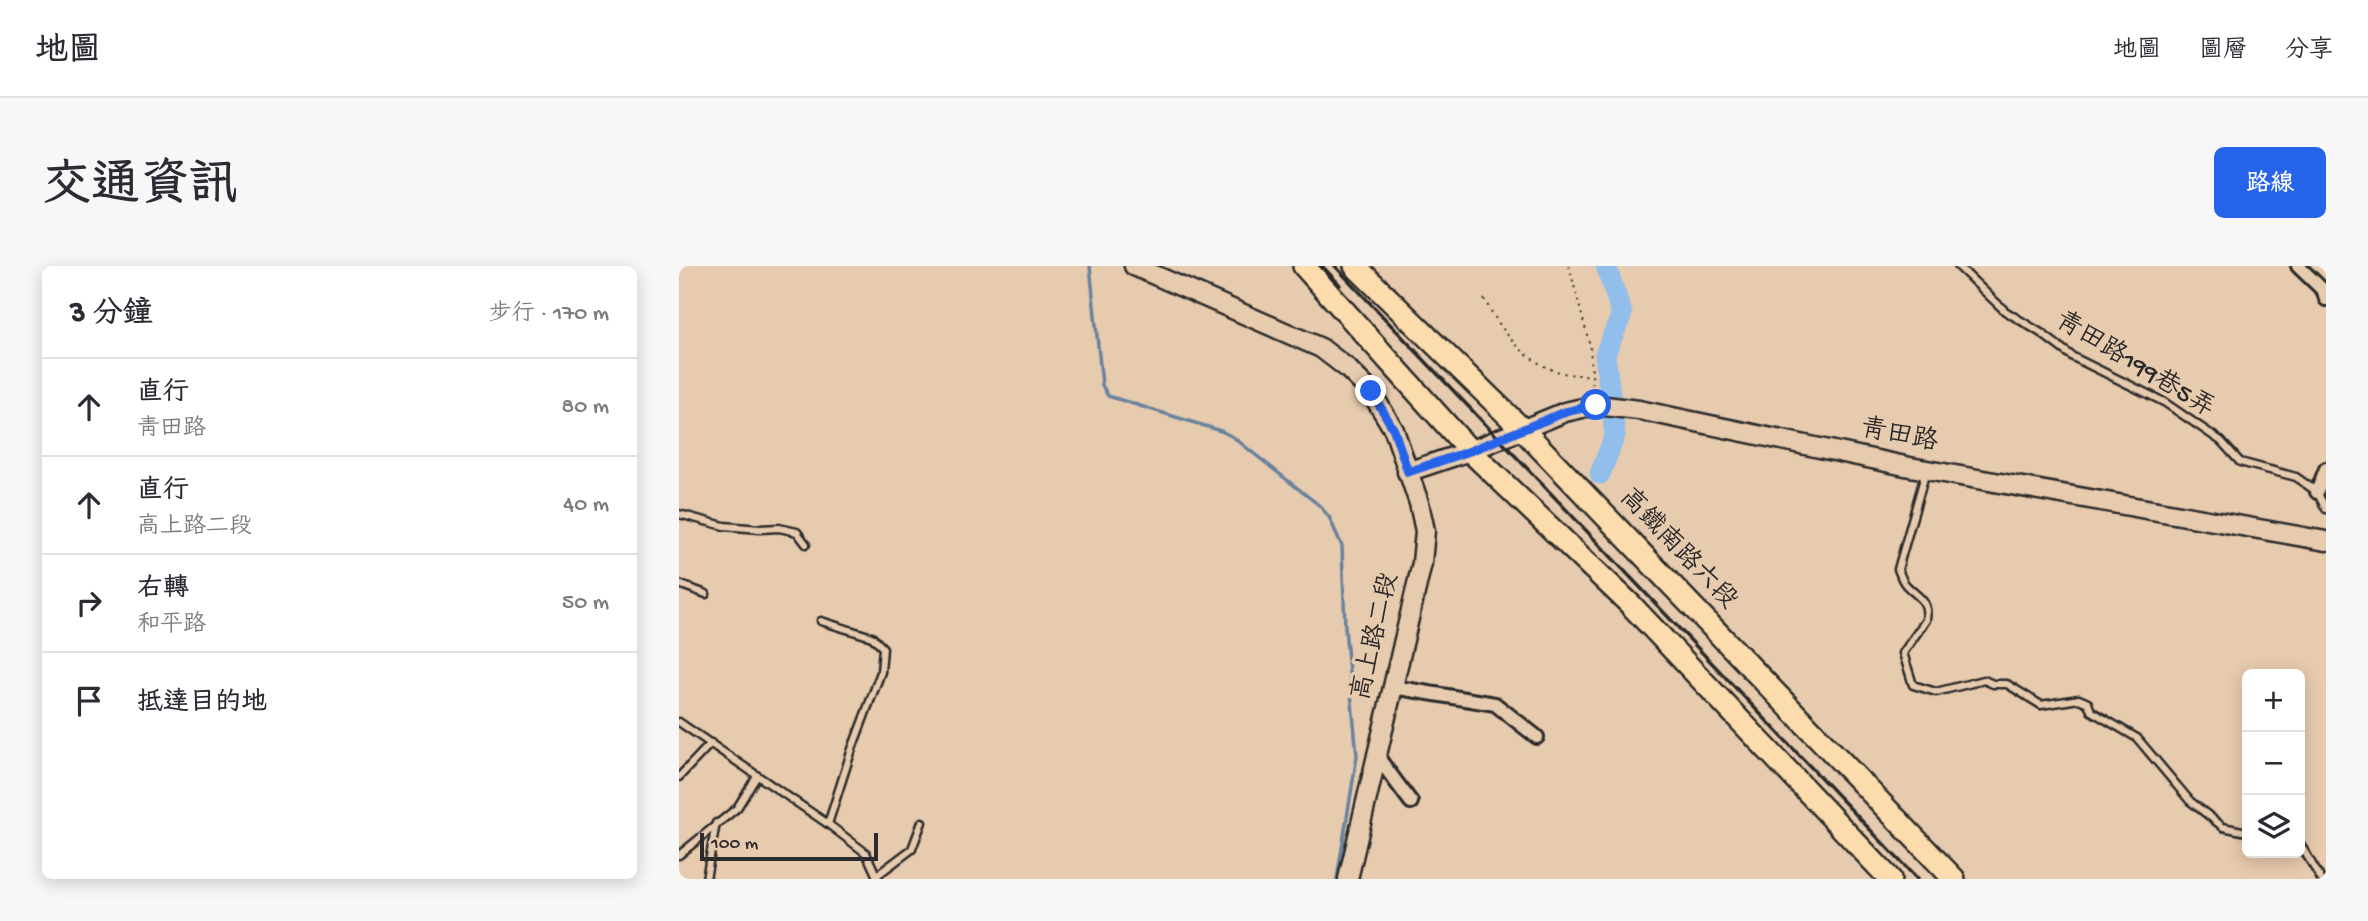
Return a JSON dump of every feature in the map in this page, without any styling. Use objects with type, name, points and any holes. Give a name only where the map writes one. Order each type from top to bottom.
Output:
[{"type":"main road","points":[[1304,266],[1470,451],[1630,604],[1890,879]]},
{"type":"main road","name":"高鐵南路六段","points":[[1355,266],[1524,431],[1954,879]]},
{"type":"street","name":"高上路二段","points":[[1134,266],[1321,348],[1371,391],[1394,430],[1419,503],[1425,531],[1422,563],[1348,879]]},
{"type":"street","points":[[2298,266],[2324,291],[2326,299]]},
{"type":"street","name":"青田路","points":[[1470,451],[1565,412],[1609,407],[1927,470],[2326,541]]},
{"type":"street","points":[[1408,472],[1470,451]]},
{"type":"street","points":[[2317,492],[2326,469]]},
{"type":"street","points":[[1393,687],[1495,704],[1537,737]]},
{"type":"street","points":[[1376,755],[1411,802]]},
{"type":"lane","name":"青田路199巷5弄","points":[[1958,266],[2005,311],[2073,357],[2164,402],[2221,441],[2241,462],[2296,477],[2317,492]]},
{"type":"lane","points":[[1927,470],[1898,569],[1904,584],[1923,598],[1927,614],[1926,620],[1902,653],[1913,685],[1936,692],[1984,680],[1993,684],[2007,684],[2041,705],[2079,699],[2088,703],[2091,711],[2137,738],[2190,802],[2223,827],[2242,831]]},
{"type":"lane","points":[[2317,492],[2326,509]]},
{"type":"lane","points":[[679,514],[724,526],[779,528],[797,533],[806,544]]},
{"type":"lane","points":[[679,584],[706,594]]},
{"type":"lane","points":[[821,621],[872,637],[883,648],[881,672],[828,824]]},
{"type":"lane","points":[[679,722],[866,853],[877,877],[912,849],[922,822]]},
{"type":"lane","points":[[679,777],[711,743]]},
{"type":"lane","points":[[679,855],[737,808],[757,776]]},
{"type":"lane","points":[[706,879],[716,823]]},
{"type":"lane","points":[[2305,852],[2321,879]]},
{"type":"path","points":[[1569,266],[1590,346],[1591,375],[1609,407]]},
{"type":"path","points":[[1484,299],[1512,342],[1531,358],[1570,376],[1591,375]]},
{"type":"waterway","points":[[1090,266],[1102,385],[1108,396],[1233,437],[1320,506],[1329,517],[1342,546],[1345,628],[1357,756],[1337,879]]},
{"type":"waterway","points":[[1600,474],[1615,435],[1605,354],[1622,314],[1606,266]]},
{"type":"railway","points":[[1322,266],[1340,285]]},
{"type":"railway","points":[[1335,266],[1917,879]]},
{"type":"route","points":[[1371,391],[1394,430],[1408,472],[1524,431],[1565,412],[1596,405]]}]
